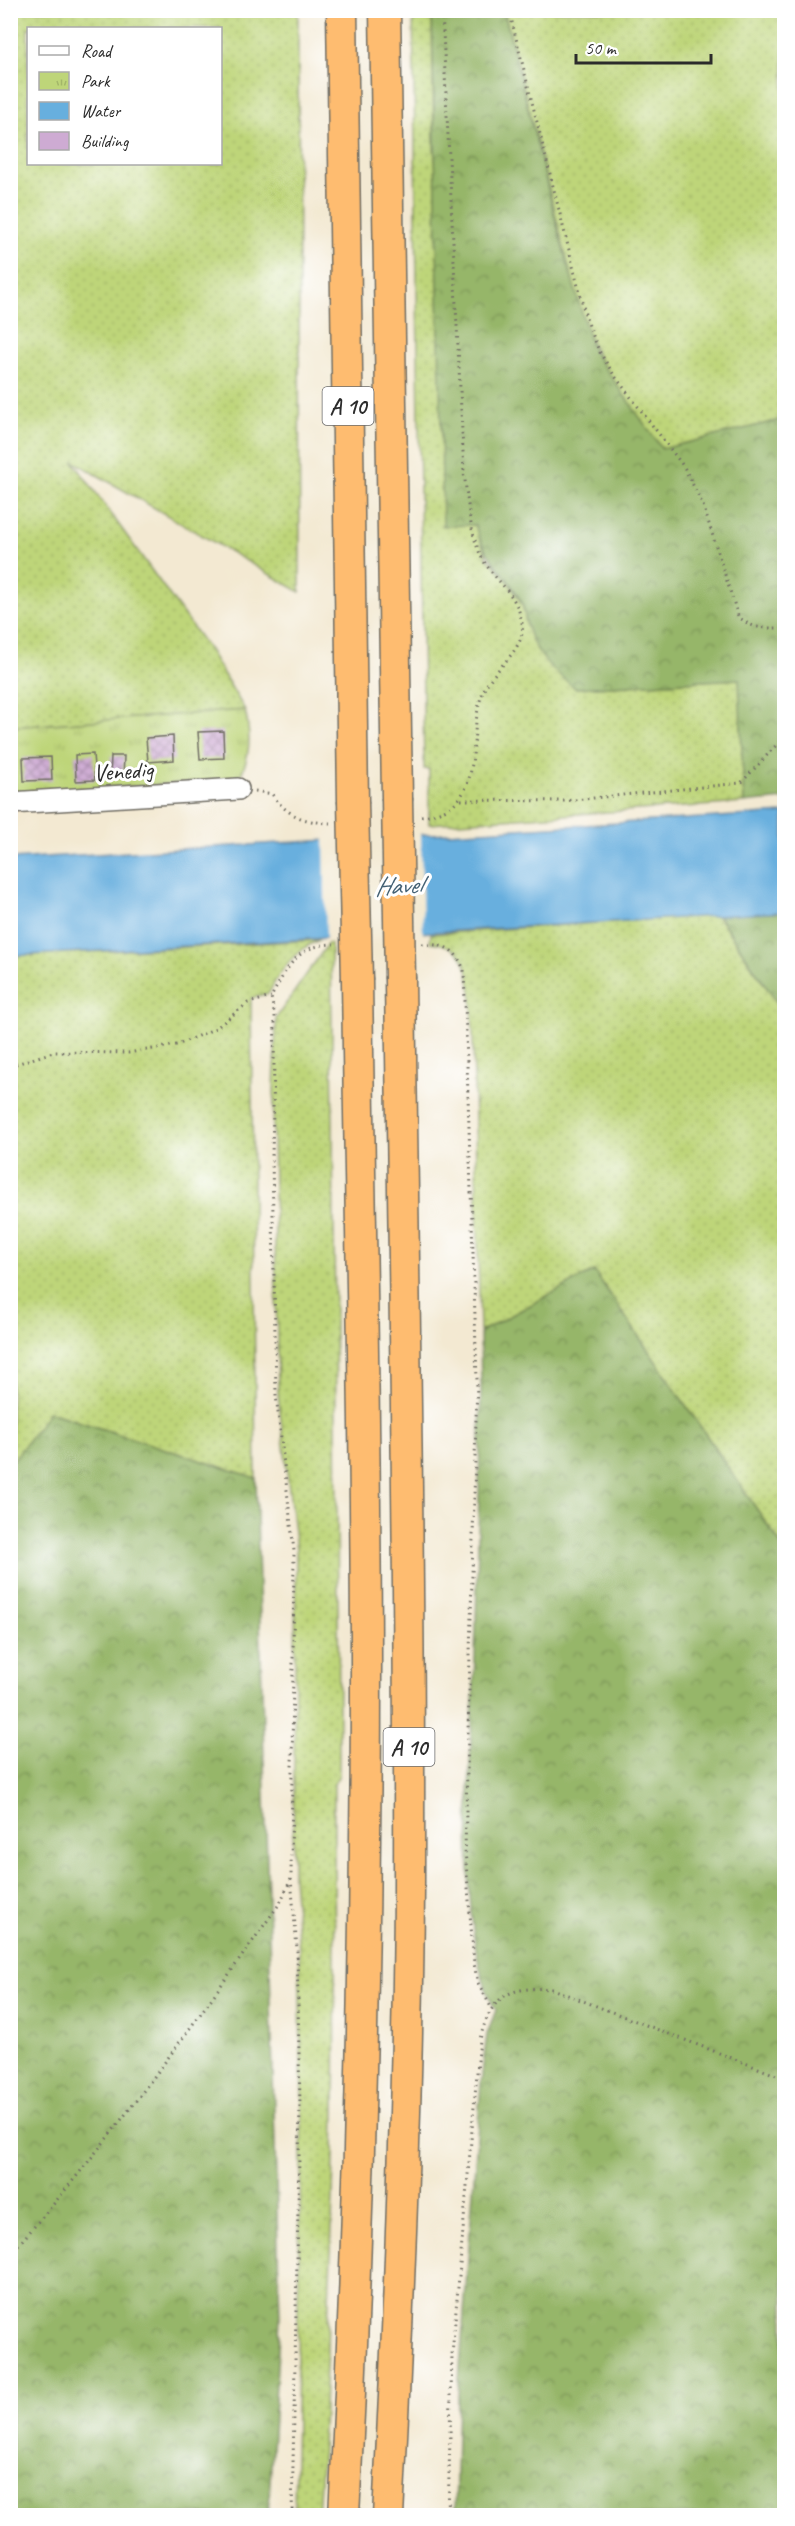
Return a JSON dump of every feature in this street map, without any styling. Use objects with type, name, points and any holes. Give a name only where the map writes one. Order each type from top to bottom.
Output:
[{"type":"highway","name":"A 10","points":[[342,10],[366,1664],[365,1921],[355,2300],[344,2516]]},
{"type":"highway","name":"A 10","points":[[385,10],[407,1502],[409,1892],[399,2268],[388,2516]]},
{"type":"street","name":"Venedig","points":[[10,803],[238,789]]},
{"type":"path","points":[[442,10],[464,473],[476,543],[483,560],[503,582],[519,607],[523,626],[517,646],[486,682],[479,701],[471,772],[461,800],[564,801],[741,783],[784,737]]},
{"type":"path","points":[[509,10],[586,318],[599,351],[614,375],[684,467],[703,505],[738,616],[746,624],[757,628],[784,628]]},
{"type":"path","points":[[10,1066],[53,1053],[128,1053],[177,1045],[216,1028],[248,1003],[271,997],[299,954],[322,945],[345,944]]},
{"type":"path","points":[[412,944],[438,945],[450,949],[459,956],[464,970],[477,1380],[465,1850],[474,1964],[478,1983],[491,2007]]},
{"type":"path","points":[[271,997],[275,1017],[272,1156],[276,1395],[294,1551],[291,1878],[297,1949],[300,2106],[292,2516]]},
{"type":"path","points":[[10,2254],[62,2196],[178,2046],[279,1903],[291,1878]]},
{"type":"path","points":[[448,2516],[453,2337],[480,2039],[491,2007],[500,1997],[513,1991],[534,1988],[552,1989],[784,2078]]},
{"type":"green space","points":[[11,10],[298,11],[300,592],[73,461],[209,650],[245,710],[11,727]]},
{"type":"green space","points":[[413,11],[432,11],[434,149],[475,525],[487,557],[506,578],[522,604],[528,629],[575,688],[740,679],[744,803],[429,824],[429,769],[424,769]]},
{"type":"green space","points":[[432,11],[504,11],[561,241],[593,351],[662,449],[784,419],[784,799],[744,803],[739,679],[575,688],[552,669],[535,646],[530,637],[524,610],[517,593],[485,549],[475,525],[443,526]]},
{"type":"green space","points":[[504,11],[784,11],[784,419],[662,449],[617,388],[589,338],[582,320]]},
{"type":"green space","points":[[245,710],[249,745],[246,762],[239,779],[11,795],[11,727]]},
{"type":"green space","points":[[784,912],[784,1013],[718,915]]},
{"type":"green space","points":[[717,915],[784,1013],[784,1549],[594,1271],[480,1332],[472,999],[467,968],[459,954],[443,944],[430,942],[431,934]]},
{"type":"green space","points":[[331,939],[339,1775],[334,1784],[333,2209],[318,2516],[294,2515],[302,2106],[299,1949],[293,1878],[296,1550],[278,1394],[273,1130],[276,1018]]},
{"type":"green space","points":[[319,940],[295,955],[278,976],[269,993],[251,998],[256,1478],[49,1412],[11,1465],[11,956]]},
{"type":"green space","points":[[594,1271],[784,1549],[784,2515],[455,2515],[458,2395],[481,2082],[487,2034],[496,2010],[483,1979],[474,1938],[468,1839],[477,1589],[480,1332]]},
{"type":"green space","points":[[49,1412],[256,1478],[280,2318],[268,2515],[11,2515],[10,1465]]},
{"type":"water","name":"Havel","points":[[784,813],[784,912],[11,956],[11,859]]},
{"type":"pier","points":[[421,831],[423,937],[326,943],[324,837]]},
{"type":"building","points":[[223,731],[224,758],[200,759],[198,732]]},
{"type":"building","points":[[173,736],[174,760],[148,762],[146,738]]},
{"type":"building","points":[[93,754],[95,780],[76,781],[75,755]]},
{"type":"building","points":[[111,756],[124,756],[123,778],[110,778]]},
{"type":"building","points":[[51,757],[52,780],[24,781],[23,758]]}]
